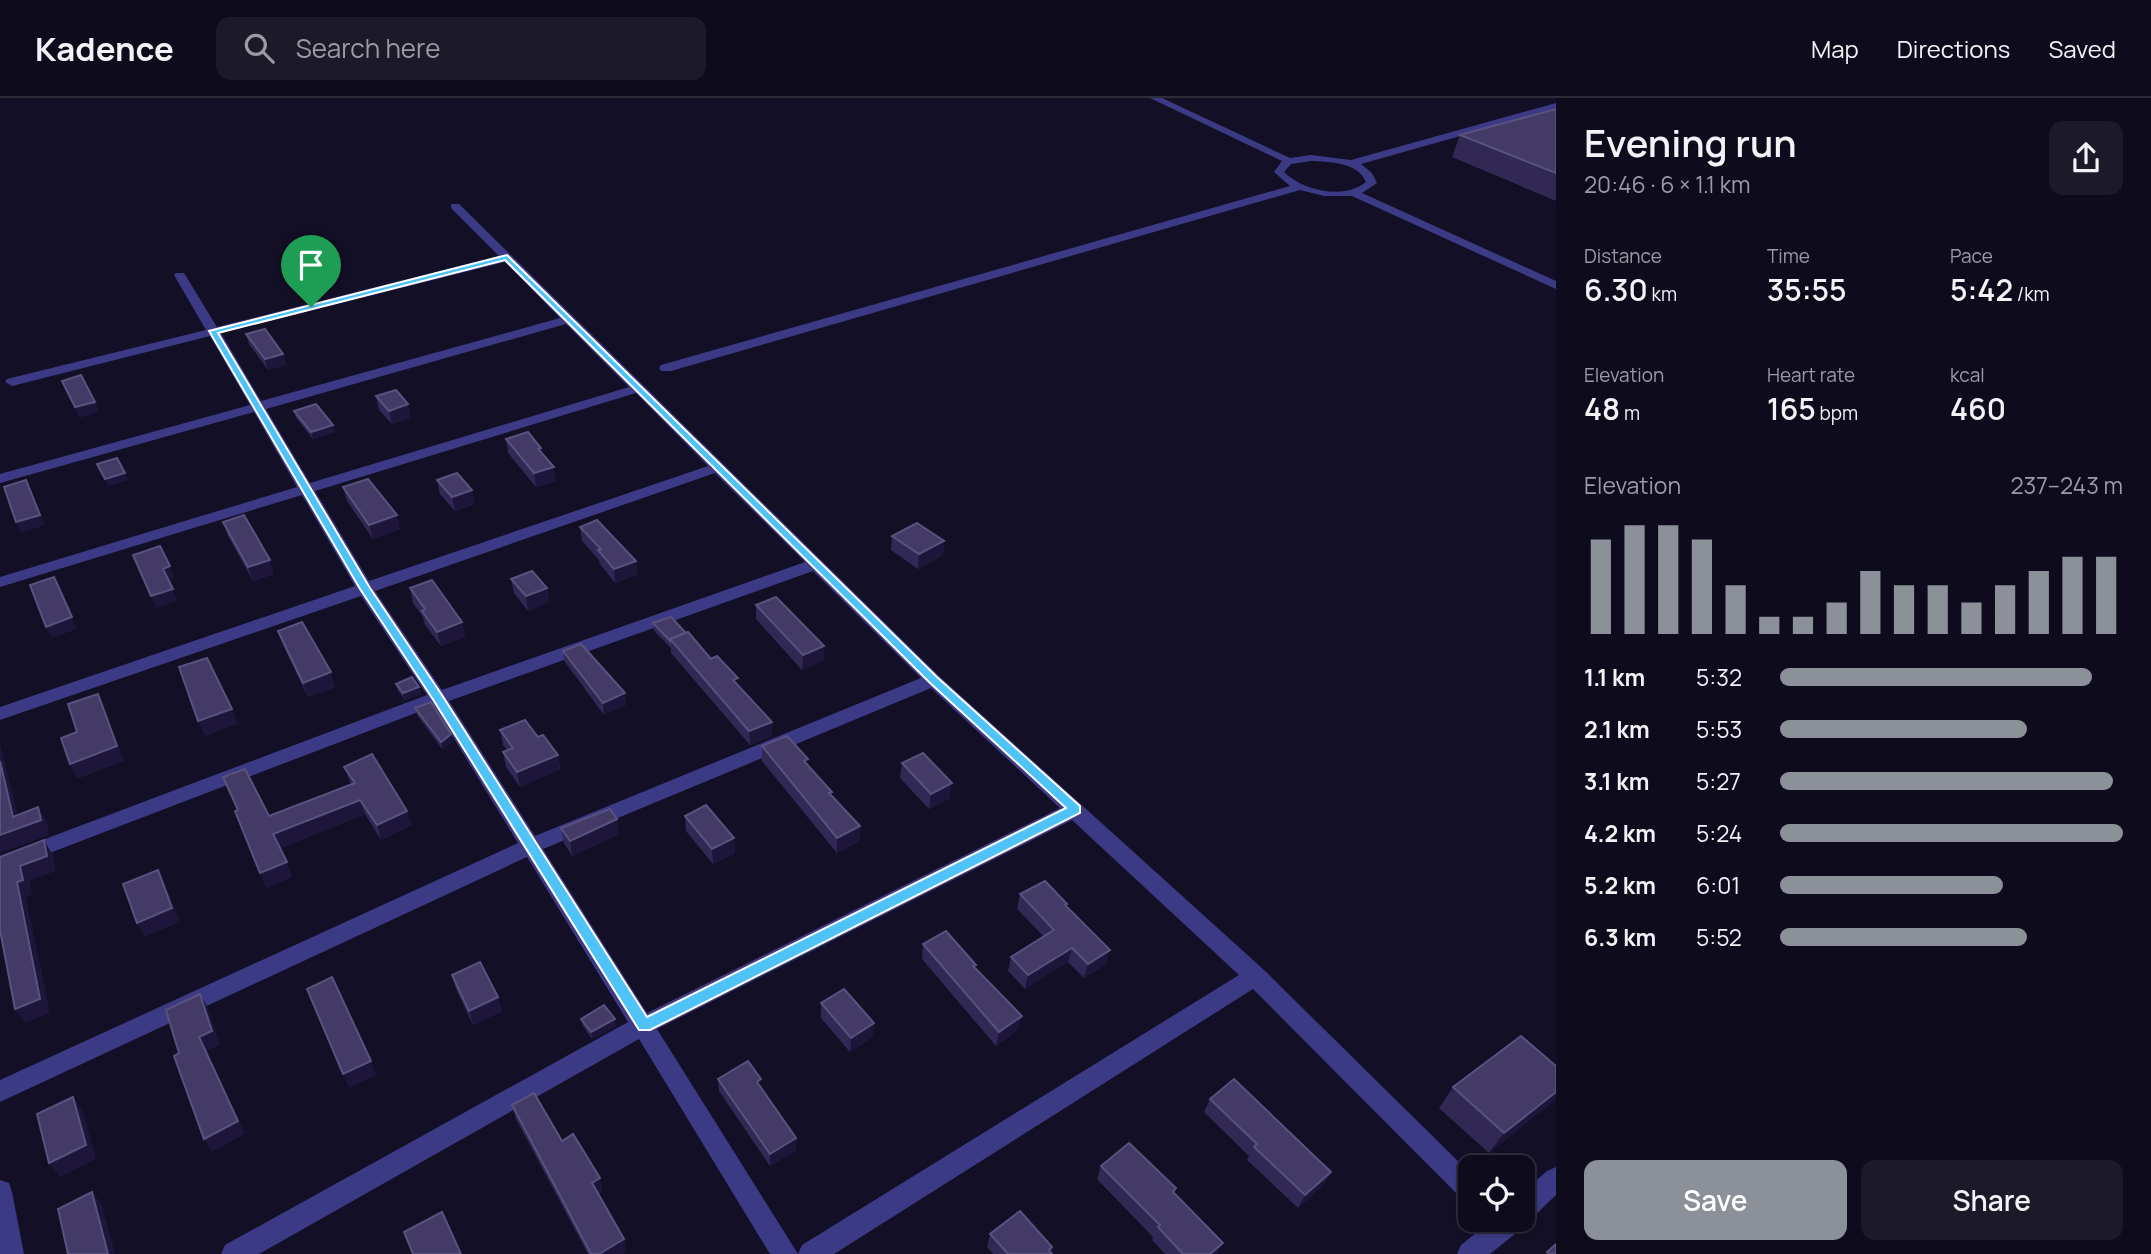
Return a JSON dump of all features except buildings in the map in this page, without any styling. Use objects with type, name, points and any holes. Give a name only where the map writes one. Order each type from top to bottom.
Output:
[{"type":"street","points":[[1154,98],[1289,161]]},
{"type":"street","points":[[1350,164],[1556,106]]},
{"type":"street","points":[[1362,169],[1556,115]]},
{"type":"street","points":[[1479,127],[1493,132]]},
{"type":"street","points":[[1394,152],[1406,157]]},
{"type":"street","points":[[1311,158],[1350,164],[1371,177],[1372,183],[1368,188],[1353,193],[1333,194],[1299,187],[1282,178],[1279,172],[1280,166],[1289,161],[1311,158]]},
{"type":"street","points":[[666,368],[1299,187]]},
{"type":"street","points":[[1353,193],[1556,285]]},
{"type":"street","points":[[455,206],[933,680],[1255,976],[1458,1178]]},
{"type":"street","points":[[12,382],[507,258]]},
{"type":"street","points":[[180,275],[365,589],[438,698],[785,1254]]},
{"type":"street","points":[[0,479],[569,319]]},
{"type":"street","points":[[0,582],[639,388]]},
{"type":"street","points":[[0,714],[718,467]]},
{"type":"street","points":[[0,864],[438,698],[816,564]]},
{"type":"street","points":[[0,1091],[530,846],[933,680]]},
{"type":"street","points":[[234,1254],[644,1025],[1076,809]]},
{"type":"street","points":[[811,1254],[1255,976]]},
{"type":"street","points":[[1535,1197],[1556,1179]]},
{"type":"street","points":[[0,1192],[11,1254]]},
{"type":"street","points":[[1482,1250],[1498,1232]]},
{"type":"route","points":[[507,258],[933,680],[1076,809],[644,1025],[438,698],[365,589],[214,331],[311,307],[507,258]]}]
